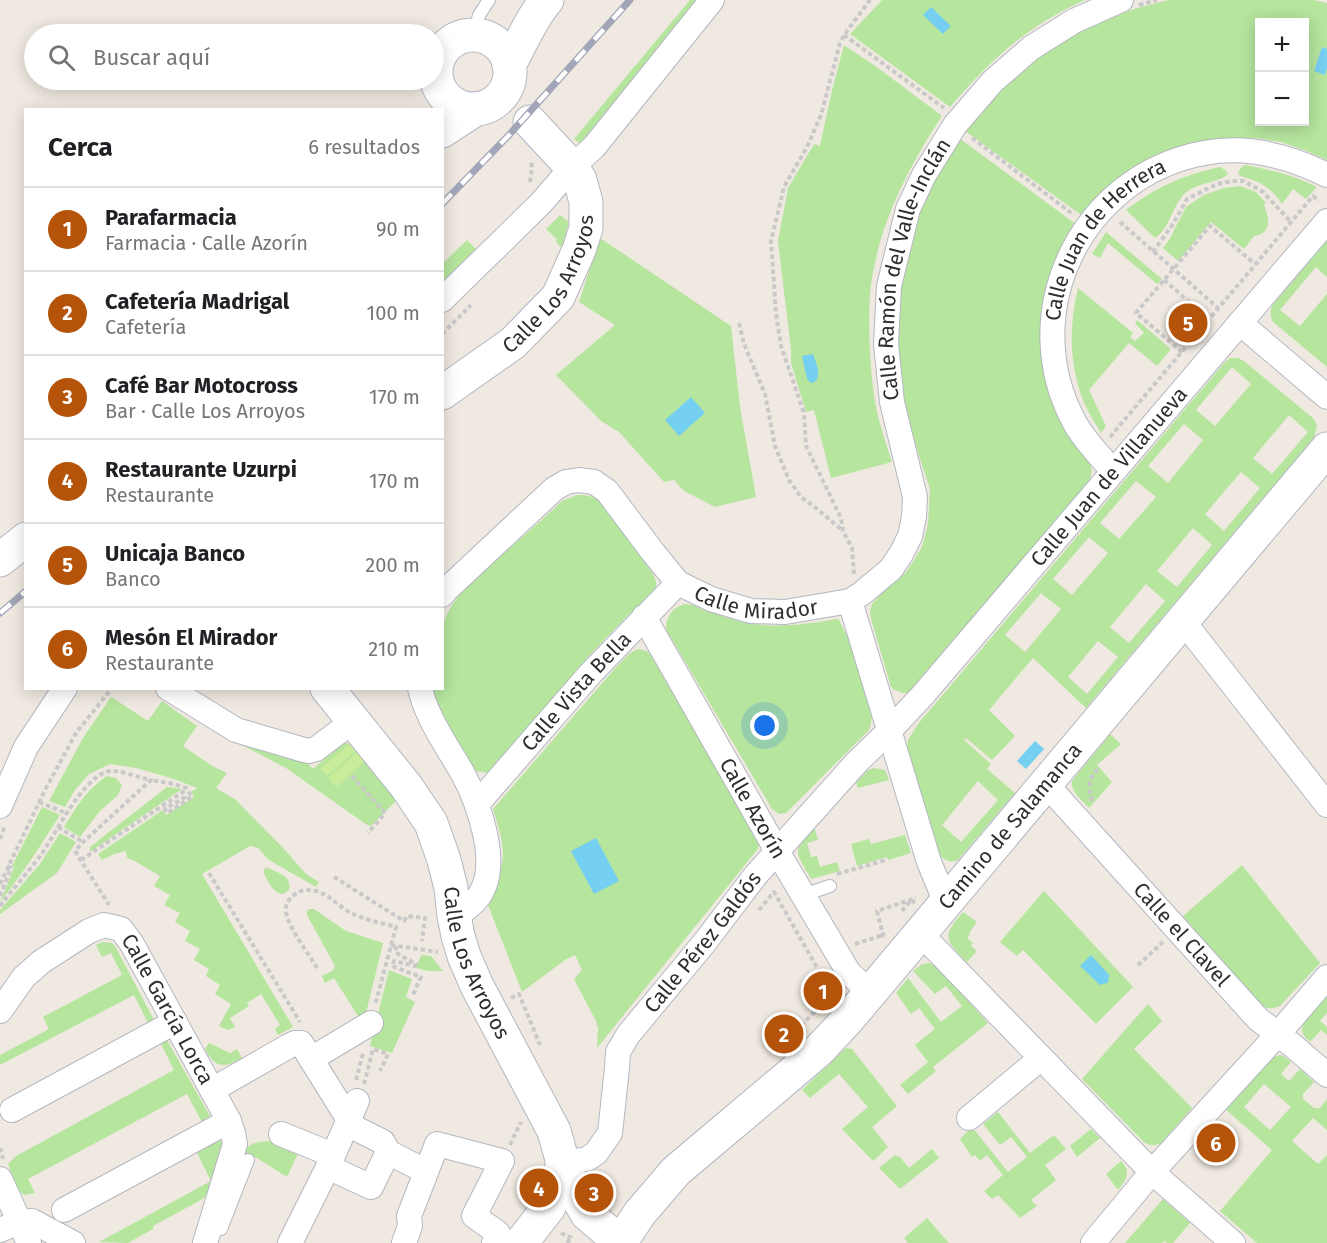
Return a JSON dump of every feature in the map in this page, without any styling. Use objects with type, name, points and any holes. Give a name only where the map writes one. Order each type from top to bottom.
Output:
[{"type":"street","points":[[444,298],[541,203],[572,167],[594,147],[712,0]]},
{"type":"street","name":"Calle Ramón del Valle-Inclán","points":[[856,598],[891,569],[910,536],[914,517],[915,497],[892,402],[886,344],[889,286],[908,209],[924,175],[957,122],[993,81],[1031,48],[1074,21],[1121,0]]},
{"type":"street","points":[[444,49],[459,37],[478,35],[510,23],[545,3]]},
{"type":"street","points":[[444,130],[507,100],[545,3]]},
{"type":"street","points":[[478,35],[494,42],[504,52],[507,100]]},
{"type":"street","points":[[435,99],[448,100],[461,108],[507,100]]},
{"type":"street","name":"Calle Los Arroyos","points":[[444,392],[513,343],[558,297],[586,228],[586,202],[580,180],[572,167],[507,100]]},
{"type":"street","name":"Calle Juan de Herrera","points":[[1113,471],[1094,450],[1077,425],[1064,398],[1055,369],[1054,309],[1060,280],[1072,252],[1088,226],[1127,186],[1151,171],[1177,160],[1204,153],[1258,152],[1306,164],[1327,175]]},
{"type":"street","name":"Calle Juan de Villanueva","points":[[890,730],[922,696],[1309,242],[1324,212]]},
{"type":"street","points":[[1239,323],[1327,398]]},
{"type":"street","name":"Camino de Salamanca","points":[[620,1243],[640,1213],[668,1179],[820,1049],[871,993],[915,912],[1045,783],[1327,449]]},
{"type":"street","name":"Calle Mirador","points":[[444,592],[496,541],[554,489],[567,482],[579,480],[594,482],[607,491],[678,583],[711,599],[751,611],[785,612],[856,598],[890,730],[929,862],[941,891],[915,912],[1041,1058],[1152,1172],[1233,1243]]},
{"type":"street","points":[[0,560],[24,541]]},
{"type":"street","name":"Calle Vista Bella","points":[[477,804],[591,673],[678,583]]},
{"type":"street","name":"Calle Azorín","points":[[644,618],[777,851],[809,889],[849,973],[871,993]]},
{"type":"street","points":[[1183,621],[1327,805]]},
{"type":"street","points":[[0,806],[26,747],[63,690]]},
{"type":"street","points":[[171,690],[236,729],[309,751],[316,749],[353,721]]},
{"type":"street","name":"Calle Los Arroyos","points":[[329,690],[406,786],[431,823],[451,888],[454,916],[464,956],[477,986],[554,1131],[563,1163],[577,1197],[587,1214],[620,1243]]},
{"type":"street","points":[[421,690],[429,716],[464,776],[477,804],[486,836],[488,855],[485,883],[480,895],[469,908],[454,916]]},
{"type":"street","name":"Calle Pérez Galdós","points":[[563,1163],[587,1159],[604,1144],[610,1133],[618,1052],[628,1035],[705,942],[755,876],[857,762],[890,730]]},
{"type":"street","name":"Calle el Clavel","points":[[1045,783],[1258,1019],[1327,1075]]},
{"type":"street","name":"Calle García Lorca","points":[[0,1011],[24,977],[41,962],[89,931],[104,925],[121,930],[132,944],[231,1127]]},
{"type":"street","points":[[1093,1243],[1152,1172],[1327,977]]},
{"type":"street","points":[[12,1110],[175,1022]]},
{"type":"street","points":[[311,1059],[370,1023]]},
{"type":"street","points":[[212,1090],[295,1043],[301,1043],[351,1115],[383,1142],[388,1152],[425,1171]]},
{"type":"street","points":[[969,1118],[1041,1058]]},
{"type":"street","points":[[290,1243],[351,1115]]},
{"type":"street","points":[[64,1210],[231,1127],[235,1144],[205,1242]]},
{"type":"street","points":[[281,1134],[371,1187],[388,1152]]},
{"type":"street","points":[[404,1243],[410,1226],[409,1215],[437,1144],[502,1161],[474,1216],[498,1233],[494,1243]]},
{"type":"street","points":[[521,1243],[549,1207],[563,1163]]},
{"type":"street","points":[[0,1179],[16,1232],[32,1221],[46,1228],[58,1241]]},
{"type":"street","name":"Calle Los Arroyos","points":[[549,1207],[587,1214]]},
{"type":"lane","points":[[478,35],[479,15],[489,0]]},
{"type":"lane","points":[[809,889],[830,886]]},
{"type":"lane","points":[[205,1242],[214,1239],[219,1234],[248,1160]]},
{"type":"path","points":[[843,531],[842,518],[806,447],[804,413],[781,346],[776,314],[771,241],[784,188],[808,145],[821,115],[840,43],[870,0]]},
{"type":"path","points":[[844,35],[1088,226]]},
{"type":"path","points":[[528,187],[532,168],[530,158]]},
{"type":"path","points":[[1153,252],[1187,199],[1217,184],[1232,181],[1244,181],[1263,192],[1309,242]]},
{"type":"path","points":[[1106,442],[1313,196],[1324,212]]},
{"type":"path","points":[[1124,225],[1218,308]]},
{"type":"path","points":[[1182,352],[1136,313],[1210,226],[1255,264]]},
{"type":"path","points":[[1164,280],[1209,320]]},
{"type":"path","points":[[444,332],[471,304]]},
{"type":"path","points":[[739,323],[744,344],[765,394],[775,446],[789,480],[801,497],[843,531],[852,548],[856,598]]},
{"type":"path","points":[[0,884],[39,802],[76,733],[110,690]]},
{"type":"path","points":[[1097,810],[1089,793],[1090,780],[1098,769]]},
{"type":"path","points":[[0,906],[40,855],[66,813],[93,779],[107,771],[117,771],[174,784],[186,788],[192,797],[167,813],[165,809],[184,797],[183,792],[81,860]]},
{"type":"path","points":[[352,776],[385,813],[368,833]]},
{"type":"path","points":[[110,905],[75,851],[151,780]]},
{"type":"path","points":[[39,802],[66,813]]},
{"type":"path","points":[[58,827],[83,842]]},
{"type":"path","points":[[809,889],[886,860]]},
{"type":"path","points":[[0,896],[11,868],[8,866]]},
{"type":"path","points":[[209,873],[302,1026]]},
{"type":"path","points":[[334,877],[404,921],[407,916],[425,918],[422,941]]},
{"type":"path","points":[[317,968],[296,933],[286,910],[289,900],[304,890],[314,890],[326,895],[359,917],[396,927],[393,937]]},
{"type":"path","points":[[752,918],[774,892],[832,994]]},
{"type":"path","points":[[877,942],[915,912],[920,896],[877,911],[883,935]]},
{"type":"path","points":[[911,900],[915,912]]},
{"type":"path","points":[[911,900],[915,912]]},
{"type":"path","points":[[850,942],[852,945],[883,935]]},
{"type":"path","points":[[1138,965],[1168,938]]},
{"type":"path","points":[[396,945],[395,952],[416,964],[415,966],[394,961],[392,966],[421,976],[412,997]]},
{"type":"path","points":[[351,1115],[361,1094],[373,1049],[388,1054],[380,1071]]},
{"type":"path","points":[[502,1161],[535,1094]]},
{"type":"green space","points":[[690,0],[701,0],[581,144],[574,139]]},
{"type":"green space","points":[[882,0],[1085,0],[1045,21],[1011,45],[950,107],[850,34]]},
{"type":"green space","points":[[1170,0],[1313,0],[1327,3],[1327,160],[1281,142],[1256,138],[1231,138],[1207,142],[1084,217],[965,131],[985,105],[1024,68],[1069,38],[1118,15]]},
{"type":"green space","points":[[844,45],[942,116],[917,157],[895,201],[873,270],[869,318],[873,384],[879,421],[892,462],[831,478],[814,410],[806,412],[791,363],[778,241],[788,188],[814,144],[820,146]]},
{"type":"green space","points":[[959,138],[1077,225],[1047,293],[1091,472],[1089,482],[930,670],[909,693],[904,693],[891,687],[870,611],[877,598],[907,571],[922,547],[928,524],[930,489],[910,424],[898,359],[898,297],[913,227],[924,198]]},
{"type":"green space","points":[[1245,165],[1282,173],[1317,187],[1306,199],[1293,189],[1282,204],[1274,193],[1264,186],[1240,176],[1238,173]]},
{"type":"green space","points":[[1220,167],[1228,174],[1198,186],[1182,196],[1165,228],[1155,238],[1126,210],[1170,183]]},
{"type":"green space","points":[[1240,186],[1256,192],[1266,203],[1264,205],[1268,220],[1264,232],[1254,236],[1244,249],[1211,222],[1178,261],[1163,248],[1186,207],[1204,195],[1224,188]]},
{"type":"green space","points":[[560,215],[569,222],[562,248],[556,242],[557,239],[546,229]]},
{"type":"green space","points":[[1106,232],[1162,279],[1157,284],[1108,243],[1100,258],[1092,254]]},
{"type":"green space","points":[[600,238],[731,326],[740,407],[756,497],[715,507],[684,491],[674,480],[664,482],[619,432],[601,421],[556,375],[615,325],[579,302]]},
{"type":"green space","points":[[467,240],[477,250],[444,281],[444,262]]},
{"type":"green space","points":[[1327,240],[1327,277],[1316,267],[1280,310],[1300,326],[1327,294],[1327,367],[1273,322],[1271,314],[1272,306]]},
{"type":"green space","points":[[1078,288],[1133,333],[1130,337],[1135,341],[1144,333],[1135,323],[1137,320],[1171,349],[1157,366],[1129,343],[1089,390],[1106,426],[1101,433],[1085,404],[1075,372],[1072,330]]},
{"type":"green space","points":[[1230,358],[1244,361],[1314,419],[1317,426],[1314,438],[1086,708],[1033,658],[989,710],[1015,736],[992,760],[966,738],[964,740],[991,764],[987,769],[1015,793],[958,860],[944,859],[940,856],[907,749],[908,740],[918,724]],"holes":[[[1232,367],[1251,384],[1215,426],[1196,410]],[[1289,415],[1308,432],[1272,474],[1253,458]],[[1184,424],[1203,440],[1168,483],[1148,466]],[[1241,472],[1260,488],[1224,531],[1205,514]],[[1136,481],[1156,497],[1119,539],[1100,523]],[[1193,528],[1212,545],[1177,587],[1157,571]],[[1089,537],[1108,553],[1072,595],[1053,579]],[[1146,584],[1165,601],[1129,643],[1110,627]],[[1041,593],[1061,609],[1025,652],[1005,635]],[[1098,641],[1118,657],[1087,694],[1068,677]],[[978,781],[998,800],[961,842],[942,825]]]},
{"type":"green space","points":[[577,495],[589,496],[600,501],[653,574],[656,587],[648,598],[628,615],[587,658],[494,768],[488,773],[475,771],[438,707],[433,690],[444,690],[444,623],[461,593],[478,575],[562,501]]},
{"type":"green space","points":[[685,604],[738,621],[762,625],[799,624],[836,619],[839,620],[852,646],[872,717],[870,727],[786,813],[779,814],[772,809],[666,629],[671,613],[677,607]]},
{"type":"green space","points":[[638,649],[647,651],[651,656],[759,845],[597,1048],[597,1023],[574,979],[582,970],[575,955],[522,992],[488,905],[503,855],[501,837],[493,809],[618,665],[630,653]]},
{"type":"green space","points":[[111,697],[148,721],[162,701],[197,726],[183,746],[212,766],[227,773],[216,788],[236,800],[306,874],[319,882],[316,887],[269,860],[258,848],[250,846],[202,874],[293,1027],[278,1035],[275,1029],[280,1025],[261,994],[247,1003],[249,1006],[230,1018],[235,1027],[228,1030],[219,1026],[231,1004],[215,994],[220,985],[206,976],[209,969],[194,960],[200,949],[185,941],[190,931],[175,922],[180,913],[164,905],[170,895],[154,886],[160,876],[127,858],[126,851],[102,860],[98,854],[163,810],[166,815],[194,797],[191,792],[197,788],[136,768],[110,764],[89,774],[75,790],[65,807],[49,801],[83,738]]},
{"type":"green space","points":[[1110,734],[1121,744],[1097,765],[1112,782],[1089,808],[1075,792],[1072,781]]},
{"type":"green space","points":[[244,742],[306,761],[313,769],[340,745],[346,743],[355,745],[397,800],[371,826],[367,825],[286,768],[242,745]]},
{"type":"green space","points":[[350,744],[356,751],[327,776],[320,769]]},
{"type":"green space","points":[[358,752],[365,761],[336,787],[328,778]]},
{"type":"green space","points":[[874,768],[885,770],[889,780],[858,788],[856,782],[868,770]]},
{"type":"green space","points":[[107,776],[116,778],[122,785],[118,795],[99,812],[80,837],[64,827],[88,793]]},
{"type":"green space","points":[[167,787],[182,789],[90,852],[90,847]]},
{"type":"green space","points":[[42,807],[60,815],[0,903],[14,867],[12,866]]},
{"type":"green space","points":[[814,826],[818,840],[807,843],[811,857],[817,856],[820,867],[837,862],[840,871],[811,879],[798,852],[802,842]]},
{"type":"green space","points":[[60,833],[76,842],[57,873],[0,914],[0,910],[40,864]]},
{"type":"green space","points":[[905,835],[911,853],[857,866],[851,844],[869,839],[871,844]]},
{"type":"green space","points":[[1242,865],[1320,963],[1280,1006],[1274,1008],[1259,1005],[1183,916]]},
{"type":"green space","points":[[265,868],[287,878],[289,890],[283,894],[276,891],[263,872]]},
{"type":"green space","points":[[1044,891],[1133,987],[1096,1024],[1023,950],[1017,956],[1000,942]]},
{"type":"green space","points":[[309,909],[314,909],[346,931],[383,943],[366,1013],[358,1016],[334,978],[325,983],[322,976],[332,971],[335,966],[307,915]]},
{"type":"green space","points":[[963,912],[977,922],[967,938],[977,951],[967,962],[948,938],[951,927]]},
{"type":"green space","points":[[102,942],[112,943],[115,946],[154,1020],[148,1023],[134,995],[0,1065],[0,1055],[49,1029],[43,1017],[122,975],[111,953],[102,957],[96,945]]},
{"type":"green space","points":[[421,955],[431,956],[443,971],[416,968]]},
{"type":"green space","points":[[930,963],[938,968],[988,1023],[933,1067],[936,1071],[908,1094],[900,1085],[928,1062],[915,1045],[935,1029],[919,1008],[911,1014],[896,993],[908,978],[941,1022],[962,1006],[946,986],[935,994],[913,971],[922,964]]},
{"type":"green space","points":[[389,970],[412,979],[406,997],[415,1002],[392,1053],[370,1046]]},
{"type":"green space","points":[[1327,994],[1327,1013],[1320,1021],[1327,1027],[1327,1035],[1321,1030],[1310,1042],[1303,1034],[1302,1026],[1311,1011]]},
{"type":"green space","points":[[1148,1004],[1162,1021],[1134,1049],[1192,1108],[1157,1145],[1145,1143],[1082,1079]]},
{"type":"green space","points":[[167,1040],[210,1116],[202,1122],[187,1094],[28,1179],[35,1193],[24,1195],[18,1190],[8,1164],[16,1156],[174,1070],[161,1044]]},
{"type":"green space","points":[[209,1043],[230,1053],[237,1049],[242,1058],[230,1064],[221,1065],[209,1056],[205,1049]]},
{"type":"green space","points":[[846,1048],[852,1049],[897,1106],[872,1127],[888,1147],[873,1161],[842,1129],[868,1107],[839,1074],[810,1098],[802,1090]]},
{"type":"green space","points":[[1280,1055],[1291,1062],[1281,1074],[1289,1081],[1300,1069],[1314,1082],[1303,1094],[1303,1099],[1314,1108],[1320,1108],[1327,1099],[1327,1130],[1313,1118],[1292,1141],[1318,1164],[1327,1155],[1327,1243],[1257,1243],[1220,1211],[1272,1150],[1225,1109],[1271,1058]],"holes":[[[1264,1084],[1291,1107],[1270,1130],[1244,1107]]]},
{"type":"green space","points":[[998,1112],[1030,1153],[1054,1135],[1066,1149],[1045,1165],[1056,1180],[1031,1200],[1037,1206],[1020,1218],[998,1195],[992,1199],[984,1191],[1003,1175],[987,1155],[980,1161],[975,1155],[972,1157],[960,1139],[972,1127],[1008,1172],[1027,1157],[1011,1137],[1000,1145],[983,1124]]},
{"type":"green space","points":[[1091,1129],[1100,1138],[1077,1157],[1070,1146]]},
{"type":"green space","points":[[220,1139],[224,1147],[209,1194],[128,1243],[99,1242],[211,1181],[197,1153]]},
{"type":"green space","points":[[268,1141],[301,1147],[287,1177],[257,1158],[243,1153],[254,1144]]},
{"type":"green space","points":[[932,1149],[939,1158],[900,1189],[879,1168],[895,1155],[899,1156],[909,1168]]},
{"type":"green space","points":[[1121,1161],[1126,1168],[1127,1176],[1118,1190],[1106,1174]]},
{"type":"green space","points":[[1163,1199],[1190,1223],[1173,1243],[1164,1241],[1162,1243],[1125,1243]]},
{"type":"green space","points":[[927,1218],[949,1243],[908,1243],[904,1238]]},
{"type":"water","points":[[931,7],[951,26],[943,34],[923,15]]},
{"type":"water","points":[[1322,47],[1327,49],[1325,75],[1314,71]]},
{"type":"water","points":[[813,354],[818,377],[813,383],[807,379],[802,356]]},
{"type":"water","points":[[691,397],[705,413],[679,436],[665,420]]},
{"type":"water","points":[[1035,741],[1044,749],[1026,769],[1017,761]]},
{"type":"water","points":[[596,838],[619,881],[594,894],[571,851]]},
{"type":"water","points":[[1091,955],[1110,976],[1107,983],[1100,985],[1080,966]]},
{"type":"railway","points":[[444,202],[509,135],[630,0]]},
{"type":"railway","points":[[0,613],[24,593]]},
{"type":"place","name":"Unicaja Banco","points":[[1188,323]]},
{"type":"place","name":"Parafarmacia","points":[[823,991]]},
{"type":"place","name":"Cafetería Madrigal","points":[[784,1034]]},
{"type":"place","name":"Mesón El Mirador","points":[[1216,1143]]},
{"type":"place","name":"Restaurante Uzurpi","points":[[539,1188]]},
{"type":"place","name":"Café Bar Motocross","points":[[594,1193]]}]
